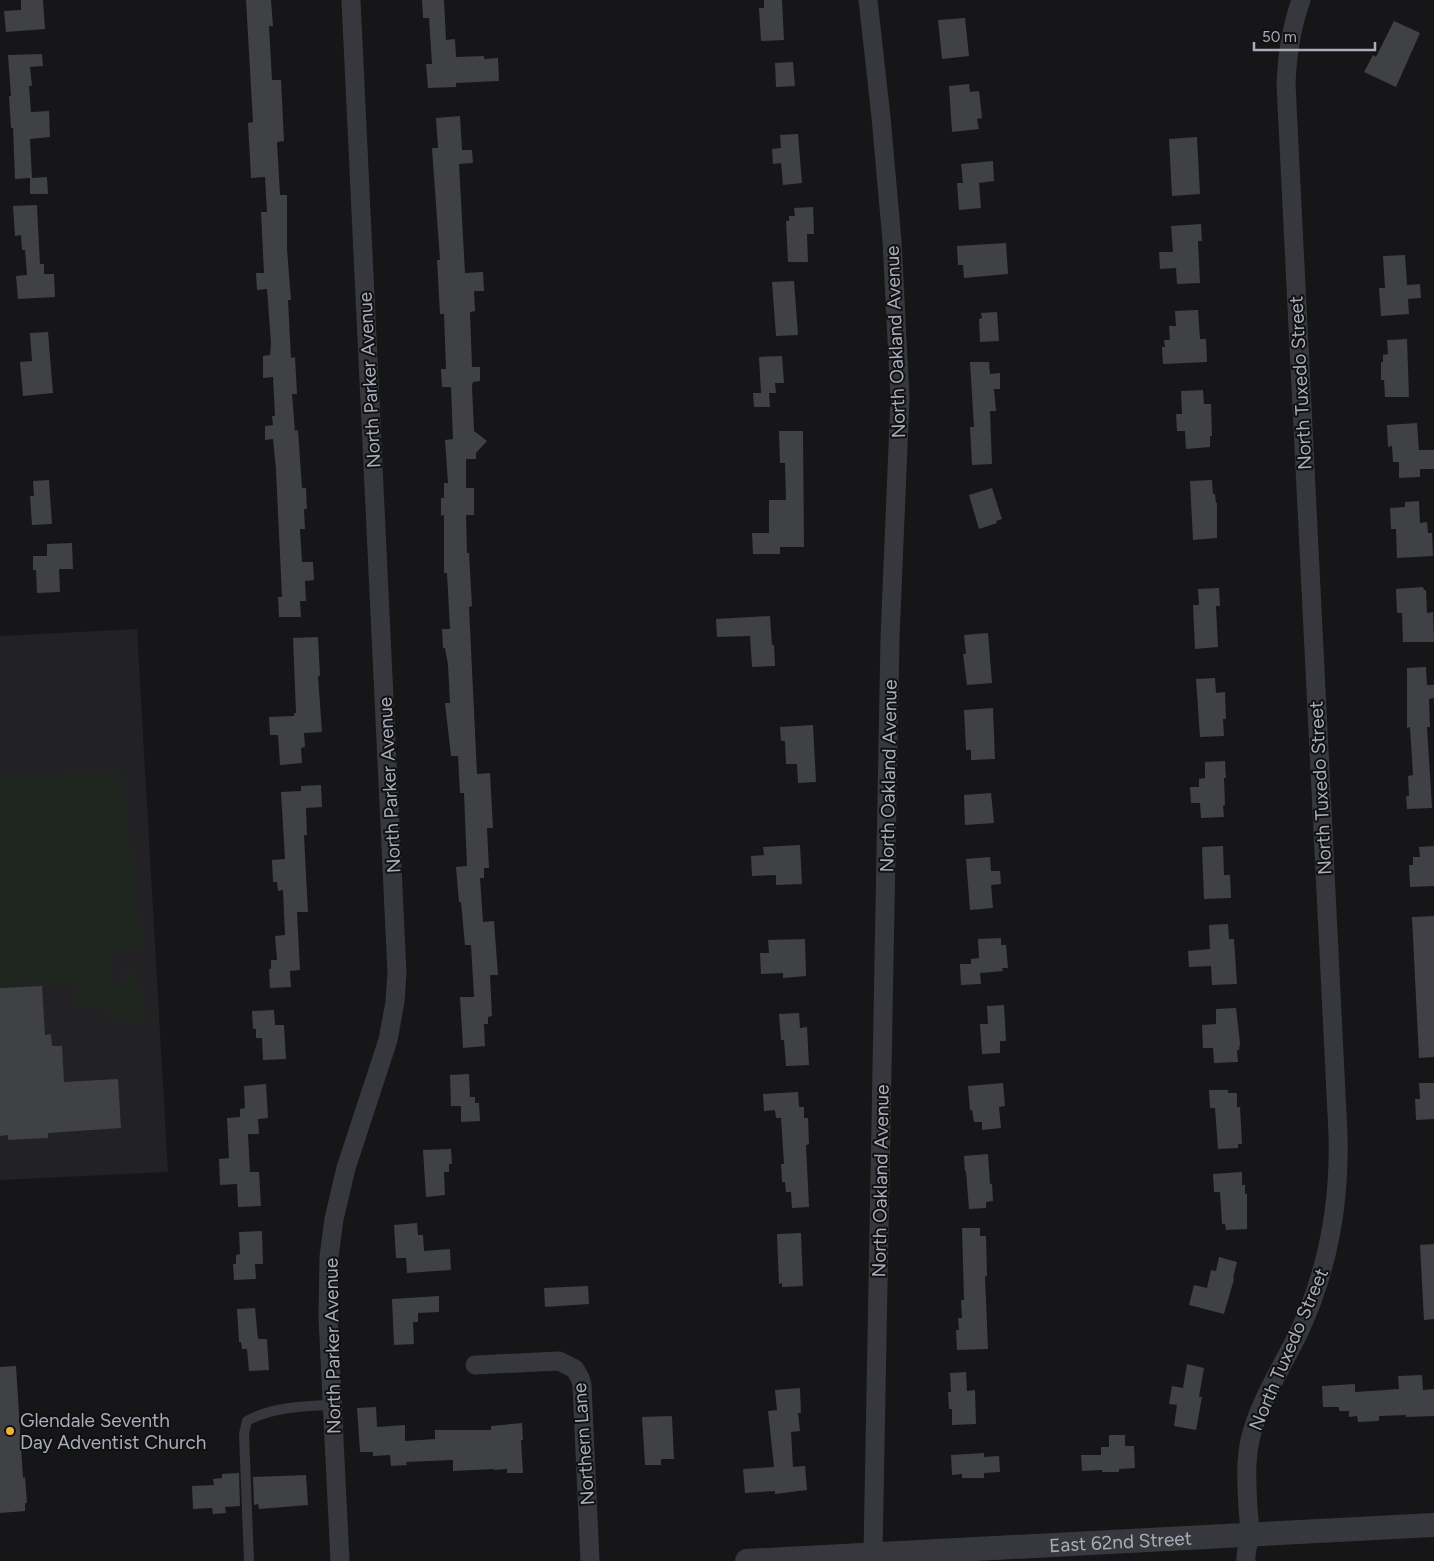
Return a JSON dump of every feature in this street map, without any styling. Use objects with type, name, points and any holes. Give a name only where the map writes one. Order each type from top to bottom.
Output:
[{"type":"street","name":"North Parker Avenue","points":[[340,1561],[328,1303],[332,1234],[346,1168],[388,1040],[397,973],[351,0]]},
{"type":"street","name":"North Oakland Avenue","points":[[868,0],[892,233],[900,398],[890,648],[873,1554]]},
{"type":"street","name":"North Tuxedo Street","points":[[1246,1561],[1250,1534],[1246,1473],[1250,1441],[1258,1414],[1299,1332],[1316,1290],[1328,1247],[1338,1172],[1337,1114],[1286,84],[1288,47],[1301,0]]},
{"type":"street","name":"Northern Lane","points":[[475,1365],[559,1361],[575,1369],[578,1374],[582,1385],[590,1561]]},
{"type":"street","name":"East 62nd Street","points":[[747,1561],[873,1554],[974,1555],[1250,1534],[1434,1525]]},
{"type":"lane","points":[[249,1561],[244,1434],[248,1422],[258,1415],[284,1409],[332,1406]]},
{"type":"shaded area","points":[[137,629],[168,1172],[0,1180],[0,636]]},
{"type":"shaded area","points":[[122,772],[142,947],[109,950],[111,985],[125,982],[127,967],[132,968],[133,981],[141,985],[146,1023],[133,1019],[126,1021],[110,1019],[106,1014],[108,1006],[76,1009],[74,985],[0,987],[0,776]]},
{"type":"building","points":[[21,0],[43,0],[45,29],[6,32],[4,11],[21,10]]},
{"type":"building","points":[[246,0],[271,0],[273,26],[269,26],[272,80],[281,80],[284,141],[277,142],[280,195],[287,195],[287,249],[291,300],[288,300],[291,358],[295,357],[297,394],[292,394],[295,431],[298,430],[302,488],[306,488],[307,509],[304,509],[305,529],[300,529],[302,562],[313,562],[314,580],[305,581],[306,601],[300,601],[301,617],[279,617],[278,597],[282,597],[276,470],[273,439],[265,440],[265,426],[273,425],[272,416],[275,416],[273,377],[263,378],[263,356],[270,355],[271,343],[267,289],[257,290],[256,273],[264,273],[261,212],[267,212],[265,177],[251,178],[248,123],[253,122]]},
{"type":"building","points":[[422,0],[444,0],[446,40],[455,39],[456,57],[484,56],[484,59],[498,58],[499,81],[456,83],[456,87],[428,88],[426,64],[432,64],[429,18],[423,18]]},
{"type":"building","points":[[764,0],[782,0],[784,40],[761,41],[759,8],[764,8]]},
{"type":"building","points":[[965,18],[969,56],[942,59],[938,20]]},
{"type":"building","points":[[1394,21],[1420,33],[1396,87],[1364,72],[1373,55],[1376,57]]},
{"type":"building","points":[[42,54],[43,66],[30,67],[32,86],[29,86],[31,112],[49,111],[50,137],[30,139],[32,178],[47,177],[48,194],[30,194],[30,178],[15,179],[8,55]]},
{"type":"building","points":[[793,62],[795,86],[776,87],[775,63]]},
{"type":"building","points":[[969,84],[970,92],[979,91],[982,118],[977,119],[979,129],[952,132],[949,86]]},
{"type":"building","points":[[460,116],[462,150],[472,150],[473,163],[459,164],[465,273],[483,272],[484,291],[474,291],[475,311],[470,312],[472,367],[480,367],[480,381],[473,382],[472,386],[474,431],[487,441],[476,453],[476,459],[466,459],[466,488],[474,488],[474,515],[466,515],[467,553],[469,553],[472,606],[469,607],[477,774],[490,773],[493,828],[487,828],[489,868],[484,868],[484,878],[480,878],[483,922],[494,921],[498,975],[490,975],[492,1016],[488,1017],[488,1024],[484,1024],[485,1046],[463,1048],[460,997],[474,997],[471,945],[465,945],[456,867],[467,866],[464,793],[460,793],[458,756],[451,756],[445,703],[450,703],[448,665],[445,648],[443,648],[442,629],[450,629],[447,573],[444,573],[444,515],[441,516],[441,498],[444,498],[444,483],[448,483],[445,440],[453,439],[451,387],[442,387],[441,369],[446,369],[444,314],[440,314],[437,260],[440,260],[432,148],[438,148],[436,118]]},
{"type":"building","points":[[798,134],[802,183],[783,185],[781,163],[773,164],[772,149],[781,148],[780,135]]},
{"type":"building","points":[[1197,137],[1200,194],[1172,196],[1169,139]]},
{"type":"building","points":[[993,161],[994,181],[979,183],[981,208],[959,210],[957,183],[963,183],[961,164]]},
{"type":"building","points":[[37,205],[40,264],[44,264],[44,274],[54,274],[55,297],[18,299],[16,276],[27,275],[25,250],[22,250],[21,235],[15,236],[13,206]]},
{"type":"building","points":[[813,207],[814,234],[807,234],[808,262],[788,262],[786,221],[789,221],[789,216],[795,216],[794,208]]},
{"type":"building","points":[[1201,224],[1202,241],[1198,241],[1200,283],[1177,284],[1176,268],[1160,269],[1159,252],[1173,252],[1171,226]]},
{"type":"building","points":[[1006,243],[1008,274],[964,278],[963,265],[958,265],[957,246]]},
{"type":"building","points":[[1405,255],[1407,285],[1420,284],[1421,298],[1408,299],[1409,314],[1381,316],[1379,288],[1385,288],[1383,256]]},
{"type":"building","points":[[794,281],[798,335],[776,336],[772,282]]},
{"type":"building","points":[[1198,310],[1200,339],[1206,339],[1207,362],[1163,364],[1162,347],[1165,347],[1164,340],[1170,340],[1169,326],[1176,326],[1175,311]]},
{"type":"building","points":[[997,312],[999,341],[980,342],[979,319],[982,318],[981,313]]},
{"type":"building","points":[[48,332],[53,393],[23,396],[20,362],[32,361],[30,333]]},
{"type":"building","points":[[1407,339],[1409,397],[1385,397],[1384,380],[1381,380],[1381,362],[1383,362],[1383,355],[1388,354],[1387,340]]},
{"type":"building","points":[[782,356],[784,383],[775,383],[776,393],[769,393],[770,407],[754,407],[753,393],[761,393],[759,357]]},
{"type":"building","points":[[970,362],[989,362],[990,374],[1000,373],[1000,389],[994,389],[996,411],[990,411],[992,464],[972,465],[970,427],[974,427]]},
{"type":"building","points":[[1203,390],[1204,404],[1211,404],[1212,436],[1210,436],[1210,447],[1186,449],[1185,431],[1177,431],[1176,414],[1182,414],[1181,391]]},
{"type":"building","points":[[1417,423],[1419,450],[1434,450],[1434,469],[1420,469],[1420,477],[1399,478],[1399,462],[1393,462],[1392,446],[1388,447],[1387,425]]},
{"type":"building","points":[[779,431],[803,431],[804,547],[780,547],[780,554],[753,554],[752,533],[769,533],[769,500],[786,500],[785,463],[780,463]]},
{"type":"building","points":[[49,480],[52,524],[32,525],[30,496],[34,496],[33,481]]},
{"type":"building","points":[[1212,480],[1213,494],[1215,494],[1217,503],[1217,538],[1193,540],[1190,481]]},
{"type":"building","points":[[992,488],[1002,519],[996,521],[997,523],[979,529],[969,495]]},
{"type":"building","points":[[1419,501],[1420,523],[1427,522],[1428,533],[1432,533],[1433,556],[1397,558],[1396,529],[1391,529],[1390,508],[1405,507],[1405,502]]},
{"type":"building","points":[[72,543],[73,569],[59,569],[60,592],[37,593],[36,570],[33,570],[33,556],[47,556],[47,544]]},
{"type":"building","points":[[1423,587],[1426,590],[1427,613],[1433,612],[1434,642],[1403,642],[1402,613],[1397,613],[1396,589]]},
{"type":"building","points":[[1219,588],[1220,606],[1216,606],[1218,647],[1195,649],[1193,605],[1199,605],[1198,589]]},
{"type":"building","points":[[770,616],[775,666],[752,667],[750,636],[717,637],[716,619]]},
{"type":"building","points":[[988,633],[992,683],[967,685],[963,654],[966,654],[964,635]]},
{"type":"building","points":[[318,637],[320,676],[318,676],[322,732],[304,733],[305,747],[301,748],[302,763],[280,765],[278,735],[270,735],[269,717],[294,716],[294,713],[296,713],[293,638]]},
{"type":"building","points":[[1426,667],[1427,685],[1434,685],[1434,698],[1429,699],[1430,727],[1427,727],[1432,808],[1407,809],[1406,796],[1409,796],[1408,776],[1413,775],[1410,727],[1407,728],[1407,668]]},
{"type":"building","points":[[1215,678],[1216,693],[1225,692],[1226,719],[1223,719],[1224,736],[1200,737],[1196,679]]},
{"type":"building","points":[[993,708],[995,759],[971,760],[971,750],[966,750],[964,710]]},
{"type":"building","points":[[813,725],[816,782],[798,783],[797,764],[786,764],[785,741],[781,741],[780,727]]},
{"type":"building","points":[[1225,761],[1224,817],[1201,818],[1200,803],[1191,803],[1190,787],[1199,787],[1199,779],[1205,778],[1205,762]]},
{"type":"building","points":[[321,785],[322,807],[306,808],[307,835],[304,835],[308,912],[297,912],[300,970],[290,971],[291,987],[270,988],[269,969],[271,969],[271,960],[277,960],[275,936],[285,935],[283,890],[278,891],[277,882],[273,882],[272,860],[285,859],[281,792],[301,791],[301,786]]},
{"type":"building","points":[[991,793],[994,823],[965,825],[964,795]]},
{"type":"building","points":[[800,845],[802,884],[776,885],[776,875],[752,876],[751,856],[764,855],[763,847]]},
{"type":"building","points":[[1223,846],[1224,875],[1230,875],[1231,898],[1204,899],[1202,847]]},
{"type":"building","points":[[1434,846],[1434,886],[1410,887],[1409,865],[1413,865],[1413,857],[1420,857],[1419,847]]},
{"type":"building","points":[[990,857],[991,871],[1000,871],[1001,884],[991,885],[993,908],[970,910],[966,859]]},
{"type":"building","points":[[1434,916],[1434,1057],[1419,1058],[1412,917]]},
{"type":"building","points":[[1228,924],[1229,939],[1234,939],[1237,984],[1212,985],[1211,966],[1189,967],[1188,951],[1210,949],[1209,925]]},
{"type":"building","points":[[1001,938],[1001,945],[1006,945],[1008,968],[1002,968],[1003,971],[980,973],[981,984],[961,985],[960,964],[971,964],[971,959],[979,958],[978,939]]},
{"type":"building","points":[[805,939],[806,976],[783,978],[783,973],[761,974],[760,953],[769,953],[768,940]]},
{"type":"building","points":[[42,986],[45,1035],[51,1034],[52,1046],[62,1046],[64,1082],[118,1079],[121,1128],[48,1133],[48,1138],[8,1140],[8,1135],[0,1136],[0,988]]},
{"type":"building","points":[[1004,1005],[1006,1041],[1000,1041],[1000,1053],[982,1054],[980,1024],[988,1024],[987,1006]]},
{"type":"building","points":[[1236,1008],[1240,1043],[1239,1050],[1237,1050],[1238,1062],[1214,1063],[1213,1048],[1203,1048],[1202,1025],[1216,1024],[1216,1009]]},
{"type":"building","points":[[274,1010],[275,1025],[284,1025],[286,1059],[263,1060],[262,1038],[256,1038],[256,1029],[253,1029],[252,1011]]},
{"type":"building","points":[[799,1013],[800,1028],[807,1027],[809,1065],[786,1066],[779,1014]]},
{"type":"building","points":[[469,1074],[470,1097],[475,1097],[475,1103],[479,1103],[480,1121],[461,1122],[461,1106],[451,1106],[450,1075]]},
{"type":"building","points":[[1003,1083],[1005,1106],[999,1107],[1001,1128],[982,1130],[982,1122],[974,1122],[972,1110],[970,1110],[968,1086]]},
{"type":"building","points":[[1419,1083],[1434,1083],[1434,1119],[1416,1120],[1415,1099],[1420,1099]]},
{"type":"building","points":[[266,1084],[268,1118],[258,1119],[259,1134],[248,1134],[250,1172],[259,1172],[261,1206],[238,1207],[237,1184],[220,1185],[219,1159],[229,1158],[227,1118],[240,1117],[240,1109],[245,1108],[244,1086]]},
{"type":"building","points":[[1209,1090],[1228,1090],[1228,1093],[1237,1093],[1237,1107],[1240,1107],[1242,1144],[1238,1144],[1238,1148],[1218,1149],[1215,1108],[1210,1108]]},
{"type":"building","points":[[798,1092],[799,1107],[804,1107],[804,1118],[808,1118],[809,1144],[806,1145],[809,1207],[792,1208],[791,1192],[786,1192],[785,1182],[782,1182],[781,1164],[784,1164],[781,1118],[776,1118],[775,1110],[764,1111],[763,1094]]},
{"type":"building","points":[[451,1149],[452,1164],[449,1164],[449,1172],[444,1172],[445,1195],[426,1197],[423,1150]]},
{"type":"building","points":[[988,1154],[993,1201],[986,1202],[986,1208],[969,1209],[964,1156]]},
{"type":"building","points":[[1242,1172],[1242,1185],[1245,1185],[1245,1194],[1247,1194],[1247,1229],[1226,1230],[1225,1224],[1222,1224],[1220,1192],[1214,1192],[1213,1174]]},
{"type":"building","points":[[417,1223],[418,1235],[423,1235],[424,1251],[450,1249],[451,1270],[407,1273],[406,1258],[396,1258],[394,1225]]},
{"type":"building","points":[[962,1228],[980,1228],[980,1236],[986,1236],[987,1276],[985,1276],[988,1349],[957,1350],[956,1330],[959,1330],[958,1318],[962,1318],[961,1300],[964,1300]]},
{"type":"building","points":[[262,1231],[263,1264],[255,1264],[256,1279],[234,1280],[233,1264],[236,1264],[236,1255],[240,1254],[239,1232]]},
{"type":"building","points":[[801,1233],[803,1286],[782,1287],[782,1283],[779,1284],[777,1234]]},
{"type":"building","points":[[1434,1244],[1434,1319],[1424,1320],[1420,1245]]},
{"type":"building","points":[[1219,1257],[1237,1262],[1224,1314],[1189,1305],[1194,1285],[1207,1288],[1211,1270],[1216,1271]]},
{"type":"building","points":[[588,1286],[589,1304],[545,1307],[544,1288]]},
{"type":"building","points":[[439,1296],[439,1312],[418,1313],[418,1322],[413,1322],[414,1344],[394,1345],[392,1299]]},
{"type":"building","points":[[255,1308],[258,1339],[267,1339],[269,1370],[249,1371],[247,1349],[242,1349],[241,1342],[239,1342],[237,1309]]},
{"type":"building","points":[[1187,1364],[1204,1368],[1199,1397],[1202,1397],[1196,1430],[1174,1426],[1177,1405],[1169,1404],[1172,1386],[1183,1388]]},
{"type":"building","name":"Glendale Seventh Day Adventist Church","points":[[16,1366],[23,1478],[25,1477],[27,1503],[25,1503],[25,1511],[0,1513],[0,1367]]},
{"type":"building","points":[[966,1372],[967,1391],[975,1390],[976,1424],[952,1425],[952,1409],[949,1409],[948,1392],[951,1392],[950,1373]]},
{"type":"building","points":[[1422,1375],[1423,1390],[1434,1389],[1434,1416],[1379,1416],[1379,1421],[1358,1422],[1357,1416],[1349,1417],[1349,1411],[1339,1411],[1339,1407],[1323,1407],[1322,1386],[1355,1384],[1355,1392],[1399,1389],[1398,1376]]},
{"type":"building","points":[[800,1388],[801,1413],[798,1413],[800,1431],[791,1432],[793,1467],[805,1466],[807,1490],[775,1494],[775,1491],[745,1493],[743,1469],[774,1467],[768,1411],[777,1410],[775,1390]]},
{"type":"building","points":[[376,1407],[377,1427],[405,1425],[405,1441],[435,1439],[435,1430],[491,1430],[491,1426],[522,1423],[523,1473],[507,1473],[507,1469],[453,1471],[453,1460],[406,1462],[407,1465],[391,1466],[390,1455],[373,1456],[373,1452],[360,1452],[357,1408]]},
{"type":"building","points":[[672,1416],[674,1459],[661,1459],[661,1465],[645,1465],[642,1417]]},
{"type":"building","points":[[1109,1435],[1125,1435],[1125,1446],[1134,1446],[1135,1468],[1119,1469],[1119,1472],[1102,1472],[1102,1470],[1082,1471],[1081,1455],[1101,1455],[1101,1447],[1109,1447]]},
{"type":"building","points":[[984,1453],[984,1457],[999,1456],[1000,1472],[984,1473],[984,1478],[962,1478],[962,1474],[952,1475],[951,1455]]},
{"type":"building","points":[[239,1473],[240,1506],[225,1507],[226,1513],[213,1514],[212,1508],[193,1509],[192,1486],[214,1485],[213,1479],[222,1478],[222,1474]]},
{"type":"building","points":[[306,1475],[308,1505],[259,1509],[258,1504],[254,1505],[253,1477]]},
{"type":"place","name":"Glendale Seventh Day Adventist Church","points":[[10,1431]]}]
